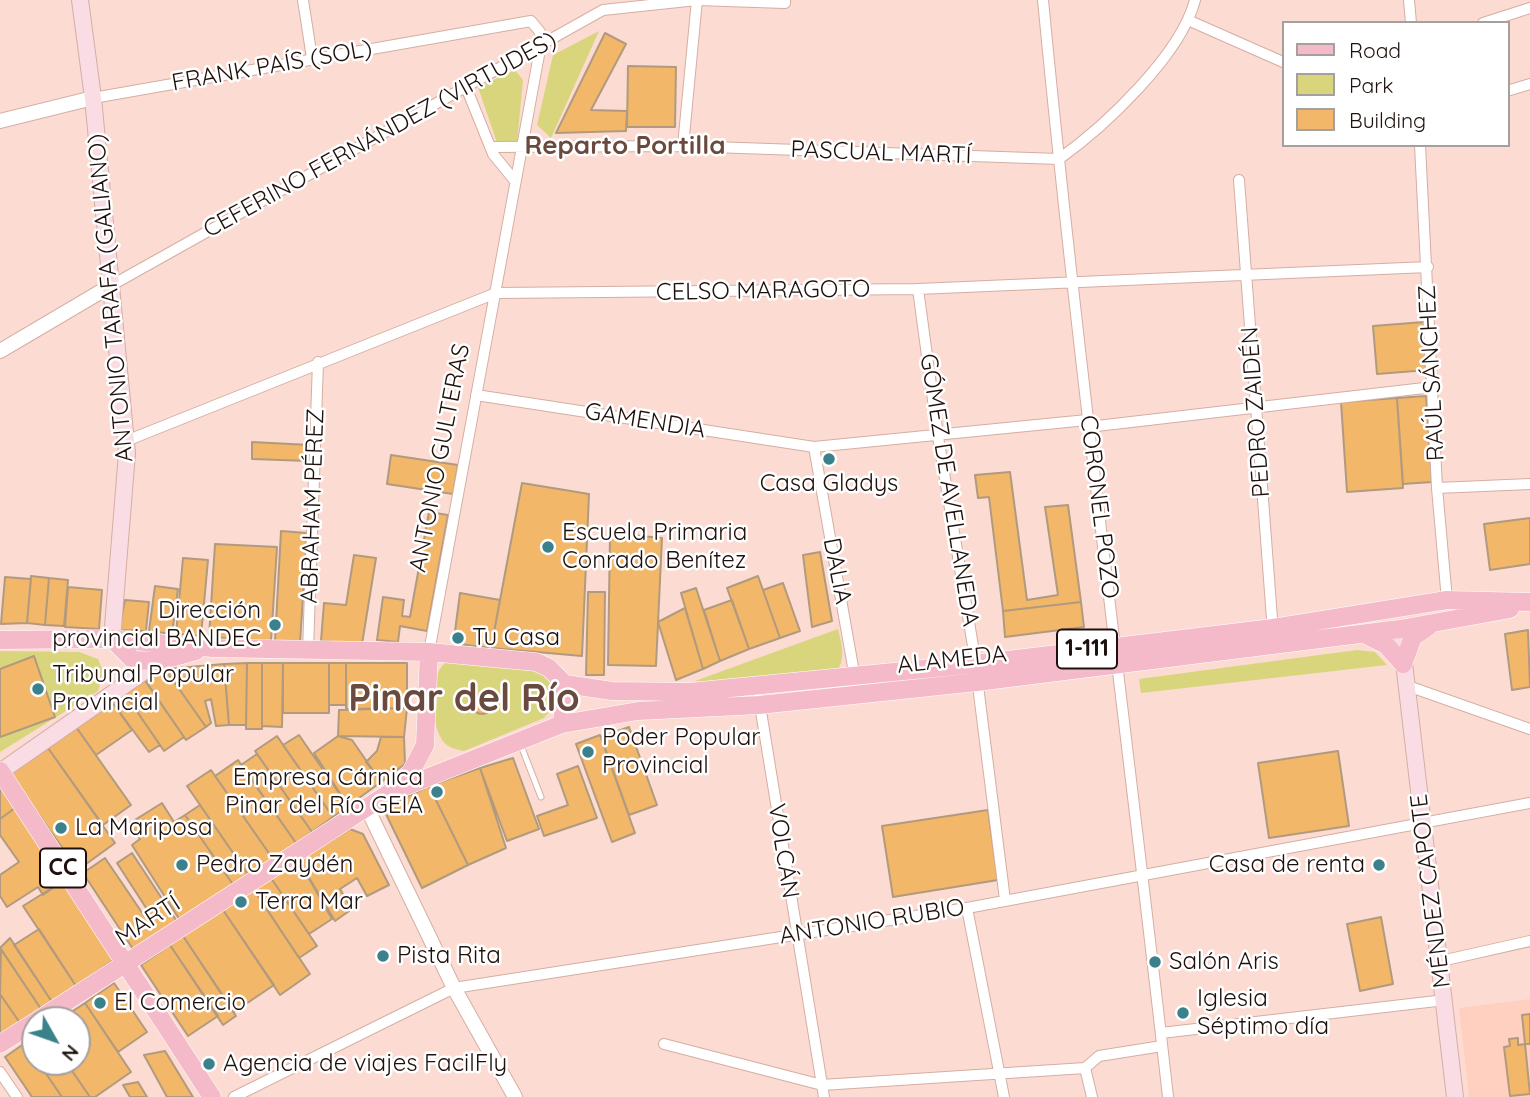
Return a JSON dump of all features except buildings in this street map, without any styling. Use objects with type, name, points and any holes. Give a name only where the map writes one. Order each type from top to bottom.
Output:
[{"type":"main road","name":"ANTONIO TARAFA (GALIANO)","points":[[80,0],[93,98],[126,441],[112,639]]},
{"type":"main road","name":"ALAMEDA","points":[[390,793],[562,724],[638,711],[758,696],[856,675],[976,673],[1117,664],[1447,600],[1530,603]]},
{"type":"main road","points":[[1277,633],[1386,619],[1399,629],[1404,621],[1413,616],[1484,602]]},
{"type":"main road","name":"ALAMEDA","points":[[565,684],[642,692],[758,696],[858,695],[1116,645],[1277,633],[1364,634],[1530,603]]},
{"type":"main road","points":[[1364,634],[1386,645],[1404,664],[1413,638],[1433,623]]},
{"type":"main road","name":"MÉNDEZ CAPOTE","points":[[1399,629],[1441,961],[1455,1097]]},
{"type":"main road","points":[[112,639],[132,660],[159,661],[213,648]]},
{"type":"main road","points":[[0,640],[112,639],[213,648],[429,652],[536,662],[549,668],[565,684],[562,724]]},
{"type":"main road","name":"ANTONIO GULTERAS","points":[[390,793],[411,772],[425,745],[429,652]]},
{"type":"main road","points":[[0,771],[159,661]]},
{"type":"main road","points":[[425,745],[436,758],[455,765]]},
{"type":"main road","name":"CC","points":[[0,771],[212,1097]]},
{"type":"main road","name":"MARTÍ","points":[[61,1006],[390,793]]},
{"type":"main road","name":"MARTÍ","points":[[0,1044],[21,1031]]},
{"type":"street","points":[[303,0],[312,58]]},
{"type":"street","points":[[682,146],[697,0]]},
{"type":"street","name":"CEFERINO FERNÁNDEZ (VIRTUDES)","points":[[0,351],[466,86],[540,38],[603,5],[697,0],[785,1]]},
{"type":"street","name":"CORONEL POZO","points":[[1043,0],[1072,284],[1168,1097]]},
{"type":"street","points":[[1059,159],[1095,134],[1161,60],[1190,21],[1195,0]]},
{"type":"street","points":[[1409,0],[1411,21]]},
{"type":"street","points":[[1489,21],[1530,8]]},
{"type":"street","name":"FRANK PAÍS (SOL)","points":[[0,121],[93,98],[531,21],[540,38]]},
{"type":"street","points":[[1190,21],[1282,62]]},
{"type":"street","name":"ANTONIO GULTERAS","points":[[429,652],[540,38]]},
{"type":"street","points":[[1509,90],[1530,84]]},
{"type":"street","points":[[466,86],[490,147],[516,181]]},
{"type":"street","name":"PASCUAL MARTÍ","points":[[490,147],[682,146],[1059,159]]},
{"type":"street","name":"RAÚL SÁNCHEZ","points":[[1420,147],[1437,488],[1447,600]]},
{"type":"street","name":"PEDRO ZAIDÉN","points":[[1239,180],[1255,407],[1277,633]]},
{"type":"street","name":"CELSO MARAGOTO","points":[[126,441],[496,293],[918,289],[1427,267]]},
{"type":"street","name":"GÓMEZ DE AVELLANEDA","points":[[918,289],[938,437],[976,673],[1005,900]]},
{"type":"street","name":"ABRAHAM PÉREZ","points":[[308,650],[318,362]]},
{"type":"street","name":"GAMENDIA","points":[[476,395],[814,447],[1088,424],[1433,387]]},
{"type":"street","name":"DALIA","points":[[814,447],[858,695]]},
{"type":"street","points":[[1437,488],[1530,484]]},
{"type":"street","points":[[1405,685],[1530,729]]},
{"type":"street","name":"VOLCÁN","points":[[758,696],[823,1091]]},
{"type":"street","name":"ANTONIO RUBIO","points":[[234,1097],[454,988],[648,960],[796,933],[967,908],[1424,825],[1530,803]]},
{"type":"street","points":[[367,808],[454,988],[515,1097]]},
{"type":"street","points":[[967,908],[1004,1097]]},
{"type":"street","points":[[1441,961],[1530,940]]},
{"type":"street","points":[[1161,1033],[1445,1000]]},
{"type":"street","points":[[664,1044],[823,1091],[1085,1068],[1099,1056],[1162,1046]]},
{"type":"street","points":[[1085,1068],[1092,1097]]},
{"type":"street","points":[[0,1072],[17,1097]]},
{"type":"lane","points":[[519,740],[541,797]]},
{"type":"shaded area","points":[[1530,999],[1530,1097],[1469,1097],[1459,1008]]},
{"type":"green space","points":[[599,31],[551,138],[537,125],[553,55]]},
{"type":"green space","points":[[515,70],[523,80],[517,143],[497,143],[478,87]]},
{"type":"green space","points":[[838,629],[842,657],[836,674],[710,683],[695,681]]},
{"type":"green space","points":[[1357,650],[1375,652],[1387,665],[1141,693],[1139,679]]},
{"type":"green space","points":[[0,651],[79,652],[98,659],[104,673],[98,691],[0,752]]},
{"type":"green space","points":[[449,660],[546,673],[553,691],[551,710],[544,718],[464,751],[451,747],[445,744],[437,729],[433,708],[437,675]]},
{"type":"place","name":"Casa Gladys","points":[[829,459]]},
{"type":"place","name":"Escuela Primaria Conrado Benítez","points":[[548,547]]},
{"type":"place","name":"Dirección provincial BANDEC","points":[[275,625]]},
{"type":"place","name":"Tu Casa","points":[[458,638]]},
{"type":"place","name":"Tribunal Popular Provincial","points":[[38,689]]},
{"type":"place","name":"Poder Popular Provincial","points":[[588,752]]},
{"type":"place","name":"Empresa Cárnica Pinar del Río GEIA","points":[[437,792]]},
{"type":"place","name":"La Mariposa","points":[[61,828]]},
{"type":"place","name":"Pedro Zaydén","points":[[182,865]]},
{"type":"place","name":"Casa de renta","points":[[1379,865]]},
{"type":"place","name":"Terra Mar","points":[[241,902]]},
{"type":"place","name":"Pista Rita","points":[[383,956]]},
{"type":"place","name":"Salón Aris","points":[[1155,962]]},
{"type":"place","name":"El Comercio","points":[[100,1003]]},
{"type":"place","name":"Iglesia Séptimo día","points":[[1183,1013]]},
{"type":"place","name":"Agencia de viajes FacilFly","points":[[209,1064]]},
{"type":"district","name":"Reparto Portilla","points":[[625,146]]},
{"type":"district","name":"Pinar del Río","points":[[464,700]]}]
